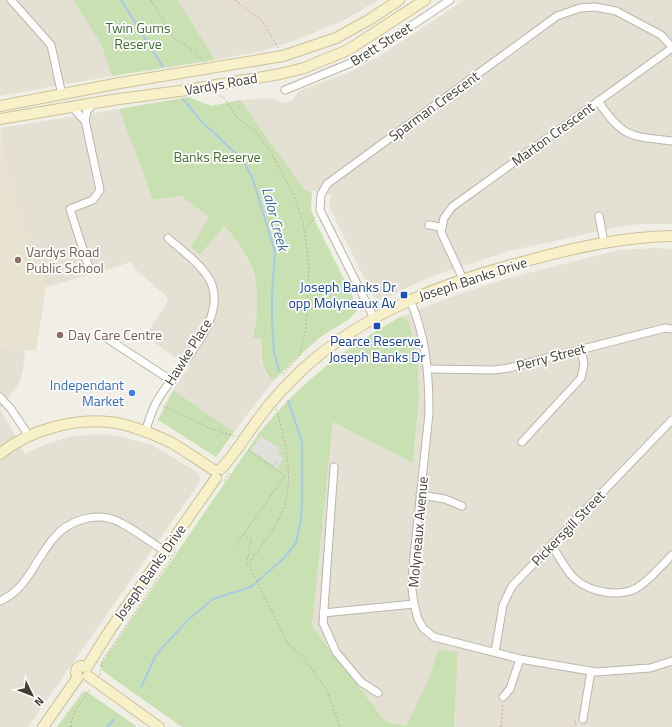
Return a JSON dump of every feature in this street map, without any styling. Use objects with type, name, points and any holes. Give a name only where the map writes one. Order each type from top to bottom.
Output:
[{"type":"street","points":[[11,0],[51,45],[62,94]]},
{"type":"street","name":"Vardys Road","points":[[0,106],[120,83],[283,56],[303,51],[348,32],[399,0]]},
{"type":"street","name":"Vardys Road","points":[[0,119],[280,74],[317,64],[353,47],[425,0]]},
{"type":"street","name":"Brett Street","points":[[285,90],[363,58],[450,0]]},
{"type":"street","points":[[578,0],[580,8]]},
{"type":"street","name":"Sparman Crescent","points":[[320,210],[323,190],[332,180],[557,16],[580,8],[595,7],[616,12],[661,35],[672,47]]},
{"type":"street","name":"Marton Crescent","points":[[441,227],[447,213],[452,207],[672,47]]},
{"type":"street","points":[[120,83],[130,86],[165,81],[168,82],[169,88],[163,94]]},
{"type":"street","points":[[598,101],[619,129],[629,134],[672,141]]},
{"type":"street","points":[[88,265],[70,209],[93,200],[100,190],[85,121],[86,114],[94,103]]},
{"type":"street","points":[[70,107],[81,115],[85,121]]},
{"type":"street","points":[[320,210],[374,318]]},
{"type":"street","points":[[599,216],[604,242]]},
{"type":"street","points":[[429,225],[441,227],[443,238],[463,279]]},
{"type":"street","name":"Joseph Banks Drive","points":[[43,727],[84,673],[108,633],[267,406],[289,382],[327,349],[374,318],[410,300],[463,279],[528,260],[604,242],[627,238],[672,236]]},
{"type":"street","name":"Hawke Place","points":[[145,431],[156,402],[172,381],[210,321],[214,307],[214,294],[208,277],[168,238]]},
{"type":"street","name":"Molyneaux Avenue","points":[[410,300],[420,324],[428,369],[429,413],[413,566],[414,604],[423,628],[434,637],[520,659],[591,671],[650,668],[672,661]]},
{"type":"street","name":"Perry Street","points":[[428,369],[494,370],[509,368],[664,328],[672,329]]},
{"type":"street","points":[[105,337],[172,381]]},
{"type":"street","points":[[522,442],[581,378],[584,364],[581,349]]},
{"type":"street","points":[[0,397],[11,409],[29,436]]},
{"type":"street","name":"Pickersgill Street","points":[[496,652],[503,605],[512,586],[672,420]]},
{"type":"street","points":[[0,454],[29,436],[62,426],[83,422],[109,422],[145,431],[169,442],[219,474]]},
{"type":"street","points":[[334,467],[323,623],[336,652],[361,682],[378,693]]},
{"type":"street","points":[[420,496],[445,499],[462,506]]},
{"type":"street","points":[[0,601],[14,593],[22,586],[59,532],[86,518],[106,517],[120,522],[165,551]]},
{"type":"street","points":[[552,546],[574,579],[587,587],[613,593],[631,591],[641,585],[672,555]]},
{"type":"street","points":[[323,613],[414,604]]},
{"type":"street","points":[[503,697],[510,689],[520,659]]},
{"type":"street","points":[[583,719],[591,671]]},
{"type":"street","points":[[84,673],[159,727]]},
{"type":"path","points":[[151,0],[174,38],[199,56],[203,64]]},
{"type":"path","points":[[235,0],[263,22],[278,48]]},
{"type":"path","points":[[214,92],[224,98],[236,117],[255,131],[271,154],[293,193],[303,222],[309,264],[309,289],[304,344],[300,357],[283,374]]},
{"type":"path","points":[[304,231],[320,210]]},
{"type":"path","points":[[156,402],[212,429],[234,436]]},
{"type":"path","points":[[250,567],[250,562],[282,513],[288,488],[288,463],[276,409],[272,414]]},
{"type":"path","points":[[243,453],[249,445]]},
{"type":"path","points":[[236,545],[285,476],[247,448]]},
{"type":"path","points":[[272,467],[278,459]]},
{"type":"path","points":[[219,474],[232,469]]},
{"type":"path","points":[[244,535],[251,540],[247,563],[254,578],[288,644],[305,659],[327,691],[340,727]]},
{"type":"path","points":[[100,674],[102,661],[178,548]]},
{"type":"path","points":[[70,727],[78,706],[90,690]]},
{"type":"path","points":[[501,727],[503,697]]},
{"type":"shaded area","points":[[0,0],[73,0],[101,44],[112,76],[0,96]]},
{"type":"shaded area","points":[[178,0],[378,0],[343,21],[293,41],[263,51],[215,60]]},
{"type":"shaded area","points":[[464,0],[672,0],[672,224],[640,224],[618,227],[509,251],[427,278],[384,299],[378,300],[373,296],[331,211],[329,203],[331,195],[304,189],[240,100],[273,98],[278,102],[285,103],[293,100],[299,91],[352,71],[380,56]]},
{"type":"shaded area","points":[[119,109],[153,200],[181,196],[209,217],[200,255],[224,226],[242,246],[252,268],[259,293],[253,338],[262,338],[261,361],[266,374],[273,381],[234,432],[173,390],[189,367],[145,336],[168,301],[166,296],[134,268],[132,262],[46,287],[6,173],[0,128]]},
{"type":"shaded area","name":"Vardys Road Public School","points":[[0,135],[6,173],[46,287],[36,351],[0,347]]},
{"type":"shaded area","points":[[657,248],[672,249],[672,727],[454,727],[458,652],[440,649],[427,683],[406,727],[386,722],[312,626],[333,422],[413,463],[419,397],[418,362],[409,322],[405,318],[400,317],[456,295],[505,279],[619,250]]},
{"type":"shaded area","points":[[0,347],[25,350],[23,371],[19,383],[0,409]]},
{"type":"shaded area","points":[[0,409],[25,454],[44,445],[73,436],[102,434],[118,436],[152,445],[197,472],[200,477],[199,483],[28,727],[0,727]]},
{"type":"shaded area","points":[[261,436],[280,449],[277,454],[283,458],[277,468],[251,450]]},
{"type":"green space","name":"Twin Gums Reserve","points":[[73,0],[178,0],[215,60],[112,76],[101,44]]},
{"type":"green space","name":"Banks Reserve","points":[[189,97],[211,106],[240,100],[304,189],[312,192],[311,209],[316,223],[357,305],[356,312],[352,316],[315,342],[273,381],[263,366],[262,338],[253,338],[256,321],[257,291],[251,265],[245,252],[224,226],[200,255],[191,247],[209,217],[181,196],[153,200],[119,109]]},
{"type":"green space","points":[[400,317],[405,318],[409,322],[418,362],[419,397],[413,463],[333,422],[312,626],[386,722],[406,726],[427,683],[439,649],[458,652],[454,727],[182,727],[103,671],[100,665],[259,433],[275,414],[307,382],[341,354]]},
{"type":"green space","points":[[173,390],[234,432],[216,457],[158,420]]},
{"type":"green space","points":[[86,691],[136,727],[57,727],[82,693]]},
{"type":"waterway","name":"Lalor Creek","points":[[121,0],[163,67]]},
{"type":"waterway","name":"Lalor Creek","points":[[183,99],[201,121],[242,159],[252,177],[275,252],[272,322],[274,351],[279,371]]},
{"type":"waterway","points":[[141,687],[156,655],[188,620],[213,599],[251,587],[283,559],[296,543],[301,519],[302,442],[288,401]]},
{"type":"waterway","points":[[107,727],[114,720]]},
{"type":"place","name":"Vardys Road Public School","points":[[18,260]]},
{"type":"place","name":"Joseph Banks Dr opp Molyneaux Av","points":[[404,295]]},
{"type":"place","name":"Pearce Reserve, Joseph Banks Dr","points":[[377,326]]},
{"type":"place","name":"Day Care Centre","points":[[60,335]]},
{"type":"place","name":"Independant Market","points":[[132,393]]}]
